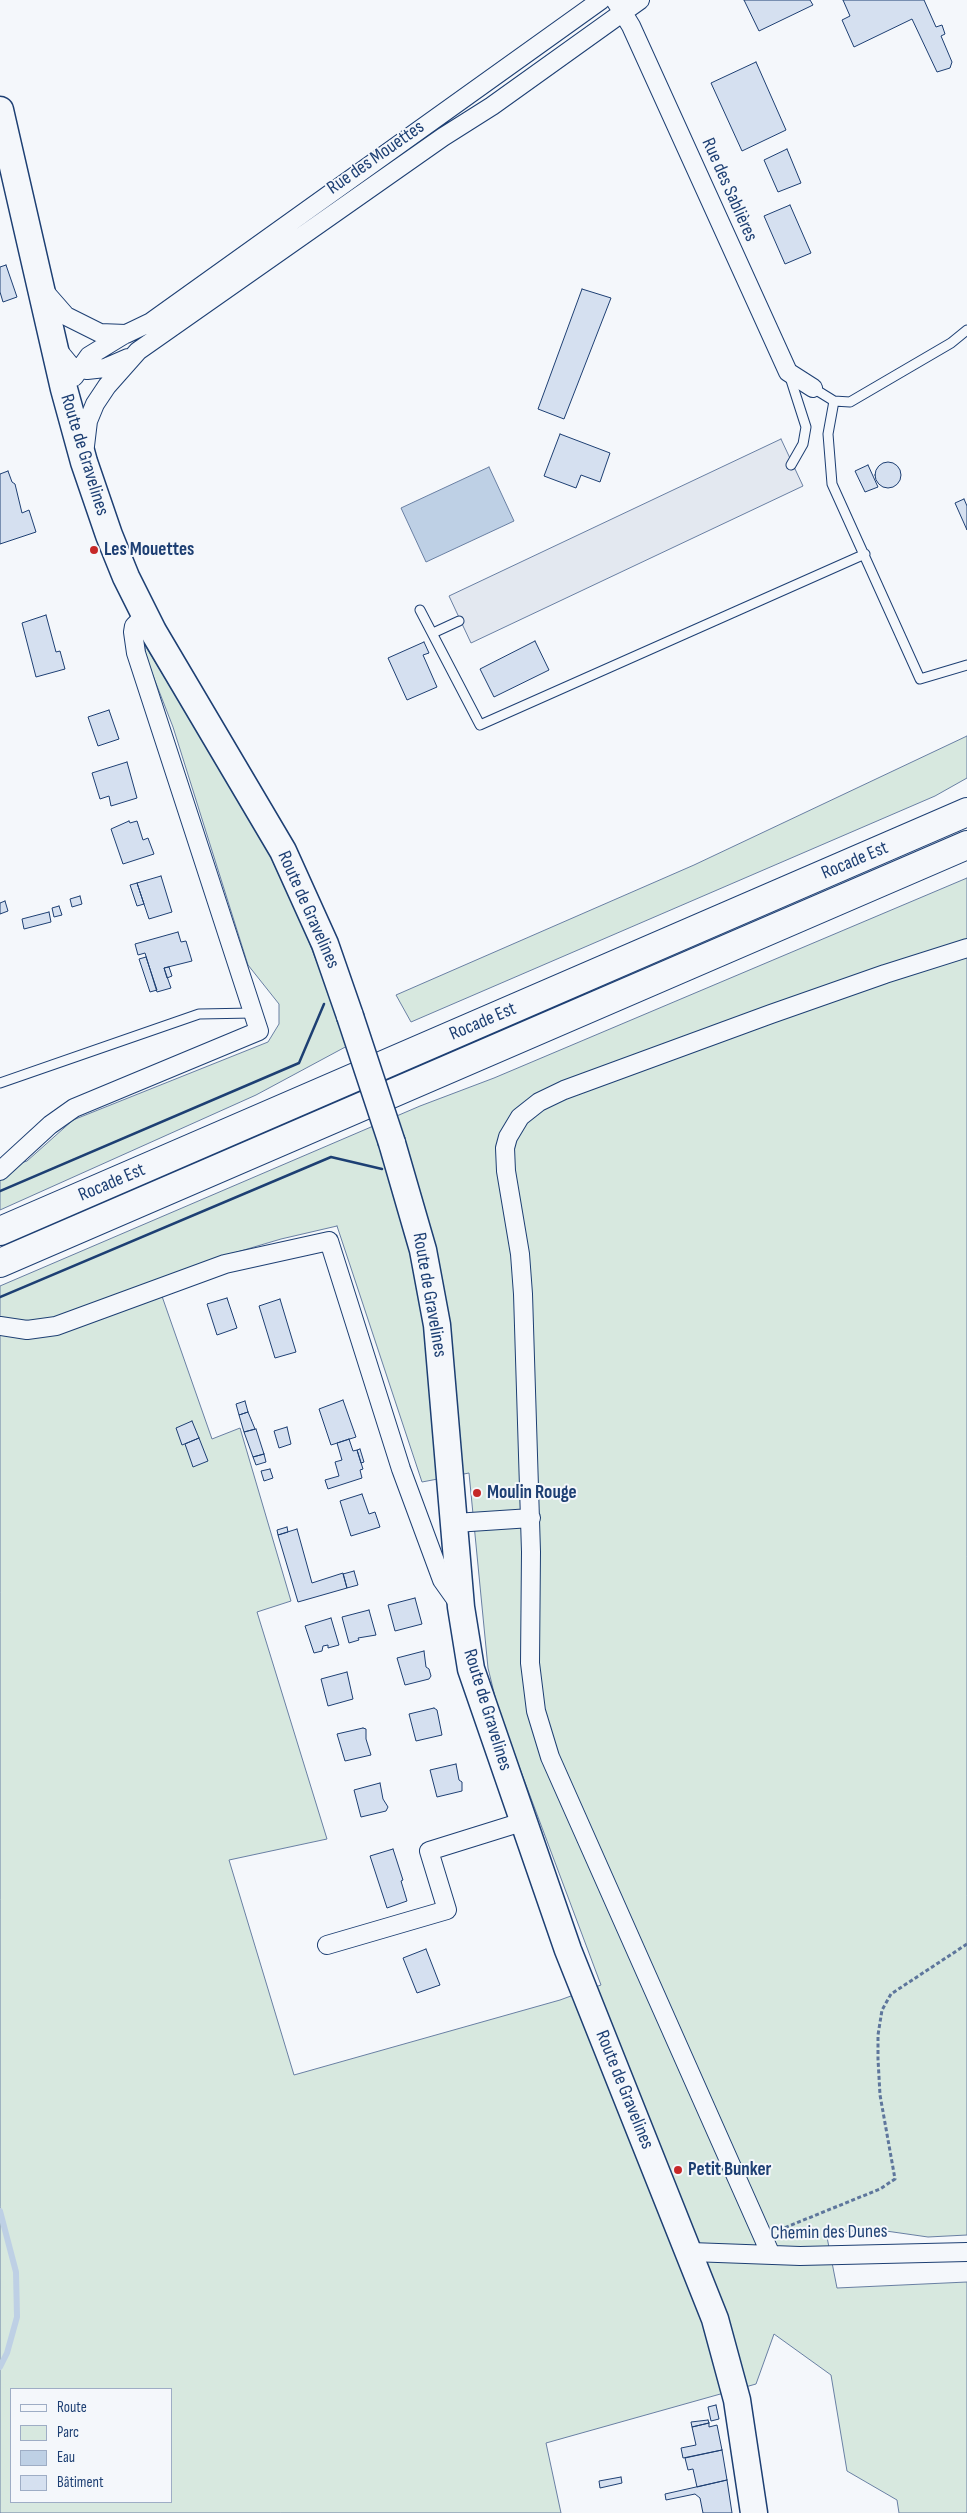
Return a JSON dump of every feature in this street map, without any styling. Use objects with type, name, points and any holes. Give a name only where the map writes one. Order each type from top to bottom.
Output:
[{"type":"highway","points":[[802,884],[967,795]]},
{"type":"highway","name":"Rocade Est","points":[[0,1231],[967,812]]},
{"type":"highway","name":"Rocade Est","points":[[0,1263],[965,847]]},
{"type":"main road","name":"Route de Gravelines","points":[[0,110],[67,402],[84,462],[111,542],[145,615],[283,851],[324,944],[392,1143],[418,1232],[434,1306],[442,1362],[462,1607],[475,1682],[522,1822],[588,2002],[690,2252],[715,2319],[730,2366],[742,2429],[754,2513]]},
{"type":"street","name":"Rue des Mouettes","points":[[67,402],[78,369],[89,356],[151,322],[601,0]]},
{"type":"street","name":"Rue des Mouettes","points":[[78,369],[106,368],[138,351],[443,137],[492,106],[619,6],[640,0]]},
{"type":"street","name":"Rue des Sablières","points":[[619,6],[788,372]]},
{"type":"street","points":[[39,282],[60,311],[77,323],[100,332],[126,334]]},
{"type":"street","points":[[52,340],[65,360],[78,369]]},
{"type":"street","name":"Rue des Mouettes","points":[[84,462],[86,430],[95,404],[107,386],[138,351]]},
{"type":"street","points":[[788,372],[813,388]]},
{"type":"street","points":[[0,1171],[50,1125],[74,1108],[259,1032],[136,653],[134,626],[145,615]]},
{"type":"street","points":[[771,2256],[545,1743],[536,1711],[530,1678],[531,1518],[523,1294],[520,1254],[505,1157],[508,1137],[520,1117],[539,1102],[580,1082],[876,977],[967,948]]},
{"type":"street","points":[[0,1326],[27,1330],[56,1326],[225,1264],[329,1241],[395,1450],[434,1559],[442,1580],[462,1607]]},
{"type":"street","points":[[455,1523],[531,1518]]},
{"type":"street","points":[[328,1946],[447,1910],[429,1851],[522,1822]]},
{"type":"street","name":"Chemin des Dunes","points":[[690,2252],[771,2256],[967,2252]]},
{"type":"lane","points":[[813,388],[834,401],[850,402],[951,343],[967,330]]},
{"type":"lane","points":[[788,372],[806,427],[803,444],[791,465]]},
{"type":"lane","points":[[834,401],[828,434],[832,484],[920,679],[967,665]]},
{"type":"lane","points":[[420,610],[480,724],[865,554]]},
{"type":"lane","points":[[433,633],[460,621]]},
{"type":"lane","points":[[0,1083],[199,1014],[253,1013]]},
{"type":"path","points":[[762,2236],[880,2189],[895,2179],[880,2095],[878,2035],[882,2010],[891,1994],[967,1944]]},
{"type":"green space","points":[[145,645],[262,838],[306,934],[349,1045],[256,1095],[0,1210],[0,1170],[27,1161],[73,1120],[268,1042],[279,1024],[279,1004],[248,965],[173,727],[145,655]]},
{"type":"green space","points":[[967,736],[967,778],[935,796],[411,1022],[396,995],[694,865]]},
{"type":"green space","points":[[967,878],[967,2235],[928,2237],[879,2230],[826,2232],[837,2288],[967,2282],[967,2513],[899,2513],[897,2500],[847,2471],[831,2375],[774,2334],[756,2384],[546,2443],[561,2513],[0,2513],[0,1286],[420,1106],[494,1078]],"holes":[[[337,1226],[422,1482],[469,1473],[488,1668],[499,1713],[601,1985],[560,2000],[294,2075],[229,1860],[327,1839],[257,1612],[291,1601],[240,1428],[212,1439],[157,1282],[217,1258],[281,1239]]]},
{"type":"shaded area","points":[[781,439],[803,486],[471,643],[449,596]]},
{"type":"water","points":[[489,467],[514,521],[426,562],[401,508]]},
{"type":"building","points":[[744,0],[810,0],[813,5],[759,31]]},
{"type":"building","points":[[843,0],[924,0],[936,27],[942,25],[945,34],[941,36],[952,62],[950,68],[937,72],[912,19],[854,47],[842,20],[850,16]]},
{"type":"building","points":[[756,62],[786,130],[742,151],[711,83]]},
{"type":"building","points":[[787,149],[801,183],[778,192],[764,160]]},
{"type":"building","points":[[790,205],[811,253],[785,264],[764,216]]},
{"type":"building","points":[[6,265],[17,297],[3,302],[0,292],[0,267]]},
{"type":"building","points":[[582,289],[611,298],[564,419],[538,409]]},
{"type":"building","points":[[560,434],[610,453],[600,482],[581,475],[576,488],[544,476]]},
{"type":"building","points":[[888,462],[897,466],[901,475],[897,484],[888,488],[879,484],[875,475],[879,466]]},
{"type":"building","points":[[868,465],[878,487],[865,492],[855,471]]},
{"type":"building","points":[[8,471],[12,482],[15,484],[22,513],[29,510],[36,532],[0,544],[0,474]]},
{"type":"building","points":[[964,499],[967,506],[967,530],[955,503]]},
{"type":"building","points":[[46,615],[56,652],[60,651],[65,669],[36,677],[22,623]]},
{"type":"building","points":[[535,641],[549,670],[494,697],[480,669]]},
{"type":"building","points":[[424,642],[429,653],[423,655],[437,687],[407,700],[388,658]]},
{"type":"building","points":[[109,710],[119,739],[98,746],[88,717]]},
{"type":"building","points":[[127,762],[137,798],[111,806],[109,796],[100,799],[92,773]]},
{"type":"building","points":[[129,821],[130,823],[137,821],[143,840],[148,838],[154,854],[123,864],[111,829]]},
{"type":"building","points":[[161,876],[172,912],[149,919],[137,883]]},
{"type":"building","points":[[137,883],[144,904],[137,906],[130,885]]},
{"type":"building","points":[[80,896],[82,904],[72,907],[70,899]]},
{"type":"building","points":[[5,901],[8,911],[0,914],[0,903]]},
{"type":"building","points":[[59,906],[62,915],[54,917],[52,908]]},
{"type":"building","points":[[49,912],[51,922],[24,929],[22,919]]},
{"type":"building","points":[[178,932],[181,942],[186,941],[192,961],[164,968],[171,988],[157,992],[145,953],[138,955],[135,944]]},
{"type":"building","points":[[146,957],[157,990],[150,992],[139,959]]},
{"type":"building","points":[[169,967],[172,976],[167,978],[164,968]]},
{"type":"building","points":[[227,1298],[237,1328],[217,1335],[207,1304]]},
{"type":"building","points":[[280,1299],[296,1352],[275,1358],[259,1306]]},
{"type":"building","points":[[343,1400],[356,1437],[331,1445],[319,1409]]},
{"type":"building","points":[[245,1401],[248,1412],[239,1415],[236,1404]]},
{"type":"building","points":[[248,1412],[255,1429],[244,1432],[239,1415]]},
{"type":"building","points":[[192,1421],[199,1438],[182,1445],[176,1428]]},
{"type":"building","points":[[287,1427],[291,1444],[279,1448],[274,1431]]},
{"type":"building","points":[[256,1429],[264,1454],[253,1457],[244,1432]]},
{"type":"building","points":[[199,1438],[208,1461],[193,1467],[185,1444]]},
{"type":"building","points":[[349,1439],[353,1451],[357,1450],[363,1469],[360,1470],[362,1478],[328,1489],[325,1480],[339,1476],[335,1462],[342,1460],[337,1443]]},
{"type":"building","points":[[360,1449],[364,1462],[361,1463],[357,1450]]},
{"type":"building","points":[[264,1454],[266,1462],[256,1465],[253,1457]]},
{"type":"building","points":[[270,1469],[273,1478],[264,1481],[261,1471]]},
{"type":"building","points":[[362,1494],[369,1514],[375,1512],[380,1527],[351,1536],[340,1501]]},
{"type":"building","points":[[287,1527],[288,1532],[278,1535],[277,1530]]},
{"type":"building","points":[[297,1529],[312,1583],[343,1573],[347,1588],[298,1602],[278,1535]]},
{"type":"building","points":[[354,1571],[358,1585],[347,1588],[343,1574]]},
{"type":"building","points":[[415,1598],[422,1624],[395,1631],[388,1605]]},
{"type":"building","points":[[369,1610],[376,1635],[358,1638],[359,1640],[349,1643],[342,1617]]},
{"type":"building","points":[[331,1618],[339,1645],[328,1648],[328,1645],[323,1646],[322,1651],[314,1653],[305,1626]]},
{"type":"building","points":[[424,1651],[426,1667],[429,1669],[431,1676],[429,1679],[405,1685],[397,1658]]},
{"type":"building","points":[[347,1672],[353,1699],[328,1706],[321,1679]]},
{"type":"building","points":[[434,1708],[437,1710],[442,1735],[416,1741],[409,1714]]},
{"type":"building","points":[[366,1729],[366,1739],[371,1755],[345,1761],[337,1734]]},
{"type":"building","points":[[456,1764],[459,1780],[462,1782],[462,1791],[437,1797],[430,1770]]},
{"type":"building","points":[[380,1783],[383,1799],[388,1807],[386,1811],[361,1817],[354,1790]]},
{"type":"building","points":[[393,1849],[403,1880],[401,1881],[407,1901],[387,1908],[370,1856]]},
{"type":"building","points":[[426,1949],[440,1985],[417,1993],[403,1958]]},
{"type":"building","points":[[716,2405],[719,2419],[711,2421],[708,2407]]},
{"type":"building","points":[[708,2420],[709,2423],[692,2427],[691,2422]]},
{"type":"building","points":[[709,2423],[709,2427],[717,2425],[722,2450],[683,2458],[681,2448],[696,2445],[692,2427]]},
{"type":"building","points":[[722,2450],[727,2480],[697,2487],[693,2469],[688,2470],[685,2458]]},
{"type":"building","points":[[621,2477],[622,2483],[600,2488],[599,2481]]},
{"type":"building","points":[[727,2480],[732,2513],[703,2513],[700,2498],[695,2494],[666,2500],[665,2494]]},
{"type":"waterway","points":[[0,2211],[16,2272],[17,2317],[7,2353],[0,2367]]},
{"type":"wall","points":[[0,1191],[299,1063],[324,1004]]},
{"type":"wall","points":[[0,1297],[331,1157],[382,1169]]},
{"type":"place","name":"Les Mouettes","points":[[94,550]]},
{"type":"place","name":"Moulin Rouge","points":[[477,1493]]},
{"type":"place","name":"Petit Bunker","points":[[678,2170]]}]
